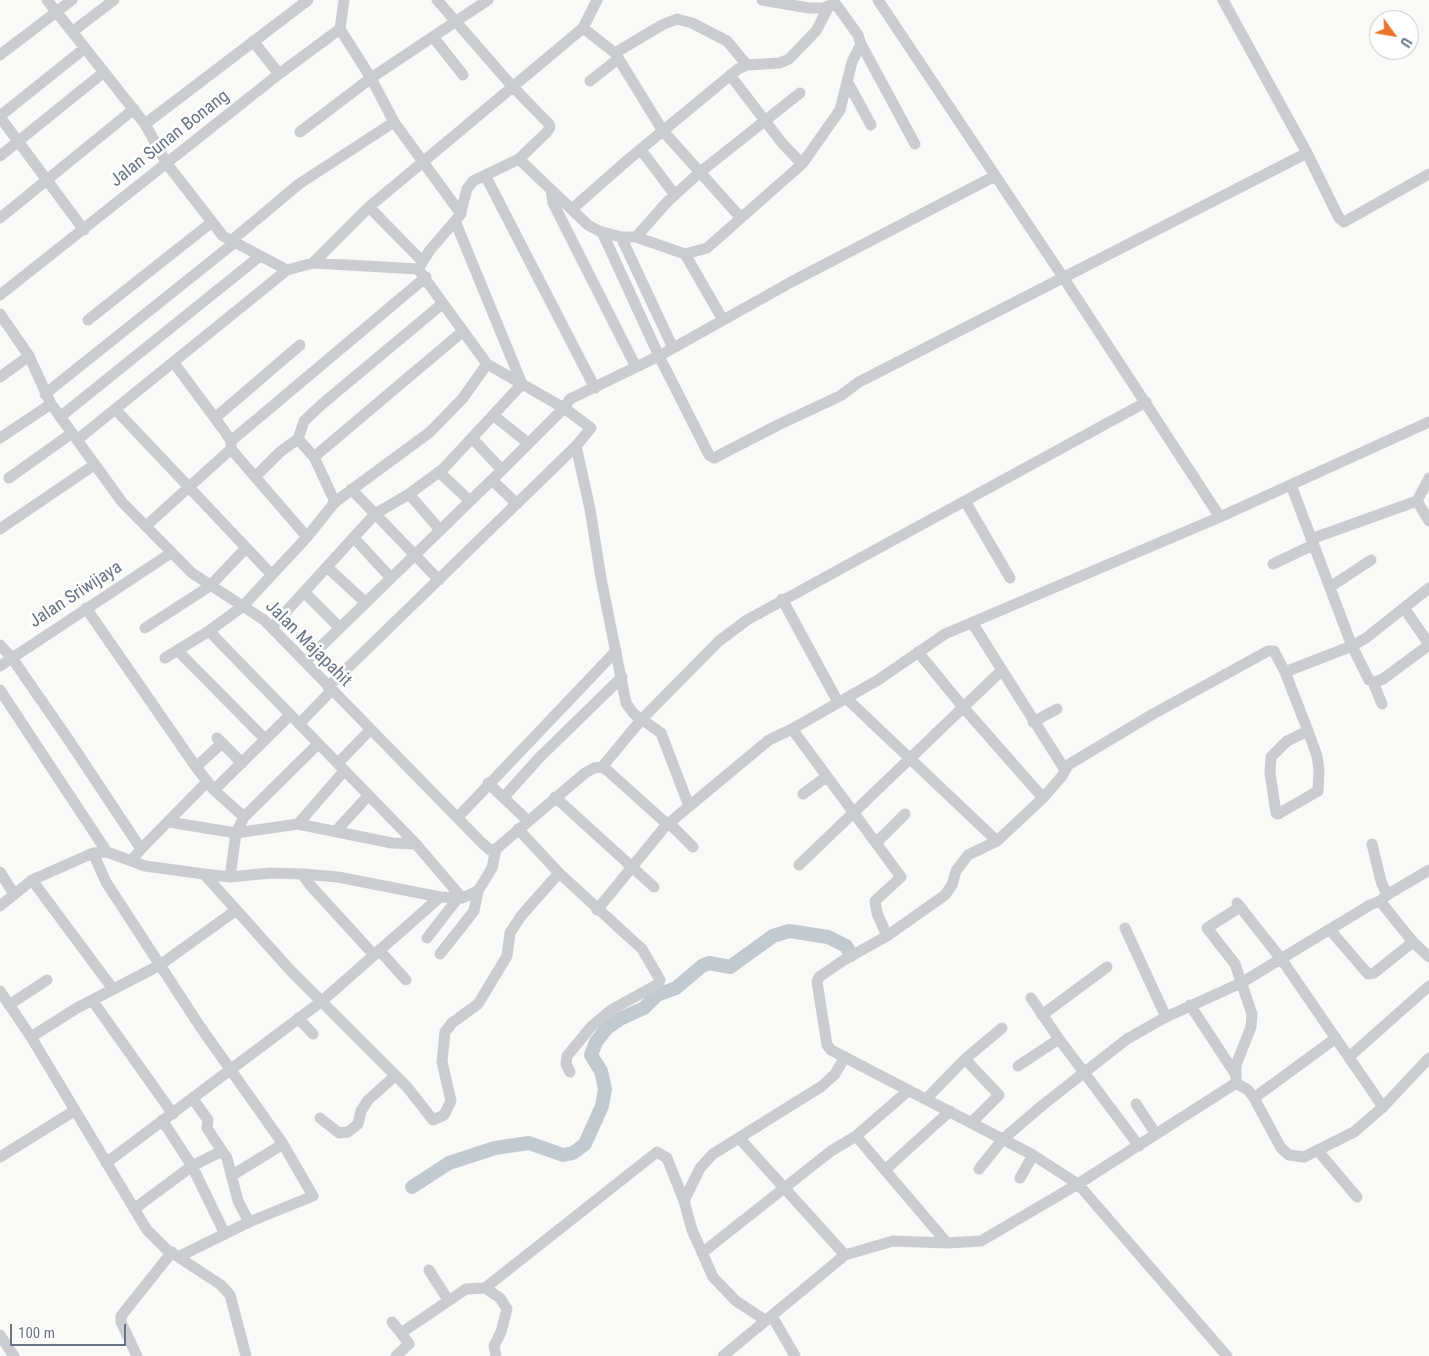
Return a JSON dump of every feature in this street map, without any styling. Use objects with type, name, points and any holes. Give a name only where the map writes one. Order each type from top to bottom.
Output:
[{"type":"street","points":[[47,0],[134,109],[145,124],[167,164],[212,222],[232,242],[288,270]]},
{"type":"street","points":[[0,55],[72,0]]},
{"type":"street","points":[[72,32],[114,0]]},
{"type":"street","points":[[145,124],[308,0]]},
{"type":"street","points":[[146,526],[422,269],[458,217],[469,185],[476,178],[519,159],[550,127],[547,120],[512,86],[438,0]]},
{"type":"street","points":[[300,132],[372,78],[488,0]]},
{"type":"street","points":[[313,263],[370,207],[583,28],[597,0]]},
{"type":"street","points":[[762,0],[809,8],[834,3]]},
{"type":"street","points":[[878,0],[1146,402],[1220,517]]},
{"type":"street","points":[[1222,0],[1307,153],[1339,218],[1344,222],[1429,174]]},
{"type":"street","points":[[340,2],[340,29],[372,78],[394,122],[458,217],[522,384]]},
{"type":"street","points":[[834,3],[858,35],[861,44],[915,144]]},
{"type":"street","points":[[572,210],[730,75],[747,65],[780,63],[789,59],[816,31],[834,3]]},
{"type":"street","points":[[590,81],[616,56],[662,25],[677,19],[692,23],[727,41],[747,65]]},
{"type":"street","points":[[583,28],[616,56],[663,131],[741,218]]},
{"type":"street","name":"Jalan Sunan Bonang","points":[[0,295],[279,74],[340,29]]},
{"type":"street","points":[[434,38],[463,75]]},
{"type":"street","points":[[253,41],[279,74]]},
{"type":"street","points":[[519,159],[588,225],[602,232],[636,237],[684,254],[707,248],[802,164],[840,110],[852,62],[861,44]]},
{"type":"street","points":[[84,230],[0,117],[85,48]]},
{"type":"street","points":[[0,156],[104,72]]},
{"type":"street","points":[[730,75],[802,164]]},
{"type":"street","points":[[846,82],[871,125]]},
{"type":"street","points":[[636,237],[675,195],[699,173],[800,93]]},
{"type":"street","points":[[0,218],[134,109]]},
{"type":"street","points":[[0,438],[299,184],[394,122]]},
{"type":"street","points":[[642,150],[675,195]]},
{"type":"street","points":[[602,232],[659,356],[709,455],[714,458],[840,396],[859,382],[1307,153]]},
{"type":"street","points":[[485,175],[595,388]]},
{"type":"street","points":[[305,662],[492,480],[564,408],[570,399],[659,356],[723,320],[995,176]]},
{"type":"street","points":[[551,190],[553,203],[636,367]]},
{"type":"street","points":[[299,724],[330,689],[576,446],[591,428],[564,408],[487,364],[442,304],[422,269],[370,207]]},
{"type":"street","points":[[88,320],[212,222]]},
{"type":"street","points":[[621,236],[673,348]]},
{"type":"street","points":[[684,254],[723,320]]},
{"type":"street","points":[[60,416],[260,256]]},
{"type":"street","points":[[8,478],[115,409],[288,270],[313,263],[422,269]]},
{"type":"street","points":[[255,476],[281,451],[298,439],[306,418],[442,304]]},
{"type":"street","name":"Jalan Majapahit","points":[[0,316],[29,356],[48,399],[122,502],[171,553],[210,586],[244,606],[272,627],[370,730],[490,850],[496,849]]},
{"type":"street","points":[[314,457],[462,332]]},
{"type":"street","points":[[215,418],[300,345]]},
{"type":"street","points":[[0,377],[29,356]]},
{"type":"street","points":[[174,363],[215,418],[231,446],[307,537]]},
{"type":"street","points":[[165,658],[209,631],[244,606],[307,537],[335,502],[430,432],[464,398],[487,364]]},
{"type":"street","points":[[272,627],[305,593],[374,514],[409,494],[439,472],[522,384]]},
{"type":"street","points":[[440,954],[469,920],[474,910],[478,891],[492,868],[496,849],[585,772],[602,767],[642,720],[719,641],[747,620],[782,600],[1146,402]]},
{"type":"street","points":[[115,409],[272,575]]},
{"type":"street","points":[[493,415],[528,443]]},
{"type":"street","points":[[598,910],[668,823],[764,744],[842,700],[945,634],[1220,517],[1429,422]]},
{"type":"street","points":[[472,438],[502,470]]},
{"type":"street","points":[[298,439],[314,457],[335,502]]},
{"type":"street","points":[[576,446],[590,509],[626,703],[634,714],[661,733],[689,806]]},
{"type":"street","points":[[0,529],[94,465]]},
{"type":"street","points":[[439,472],[470,501]]},
{"type":"street","points":[[1273,564],[1312,542],[1416,501],[1429,478]]},
{"type":"street","points":[[492,480],[517,504]]},
{"type":"street","points":[[1291,485],[1352,646],[1369,680],[1373,682],[1382,704]]},
{"type":"street","points":[[351,489],[439,580]]},
{"type":"street","points":[[409,494],[440,530]]},
{"type":"street","points":[[965,501],[1010,578]]},
{"type":"street","points":[[1416,501],[1429,521]]},
{"type":"street","points":[[354,538],[391,578]]},
{"type":"street","points":[[145,628],[210,586],[246,548]]},
{"type":"street","name":"Jalan Sriwijaya","points":[[0,666],[171,553]]},
{"type":"street","points":[[1330,587],[1371,560]]},
{"type":"street","points":[[327,567],[365,602]]},
{"type":"street","points":[[1285,672],[1352,646],[1429,588]]},
{"type":"street","points":[[305,593],[340,627]]},
{"type":"street","points":[[782,600],[842,700],[909,758],[996,841]]},
{"type":"street","points":[[86,608],[210,786],[244,817]]},
{"type":"street","points":[[1373,682],[1386,677],[1429,645],[1404,608]]},
{"type":"street","points":[[972,624],[1065,770]]},
{"type":"street","points":[[209,631],[289,716],[416,844],[460,898]]},
{"type":"street","points":[[0,645],[12,658],[141,849]]},
{"type":"street","points":[[178,651],[265,739]]},
{"type":"street","points":[[458,817],[488,783],[616,651]]},
{"type":"street","points":[[1220,1354],[1078,1184],[1033,1156],[971,1124],[950,1110],[827,1046],[817,988],[819,977],[844,960],[887,936],[945,895],[952,885],[956,871],[968,855],[996,841],[1043,798],[1068,765],[1100,744],[1268,651],[1274,651],[1285,672],[1308,732],[1317,756],[1319,788],[1315,793],[1278,814],[1275,812],[1270,773],[1271,757],[1287,741],[1308,732]]},
{"type":"street","points":[[918,652],[963,707],[1043,798]]},
{"type":"street","points":[[799,865],[1001,671]]},
{"type":"street","points":[[504,797],[539,758],[622,677]]},
{"type":"street","points":[[0,690],[107,852]]},
{"type":"street","points":[[1033,722],[1057,709]]},
{"type":"street","points":[[131,860],[169,822],[210,786],[242,763],[289,716]]},
{"type":"street","points":[[792,729],[901,877],[875,901],[877,913],[887,936]]},
{"type":"street","points":[[298,824],[370,730]]},
{"type":"street","points":[[196,767],[219,740],[242,763]]},
{"type":"street","points":[[230,877],[236,833],[244,817],[318,744]]},
{"type":"street","points":[[602,767],[668,823],[693,847]]},
{"type":"street","points":[[803,794],[826,777]]},
{"type":"street","points":[[488,783],[528,821]]},
{"type":"street","points":[[335,832],[368,796]]},
{"type":"street","points":[[555,797],[654,887]]},
{"type":"street","points":[[876,842],[905,814]]},
{"type":"street","points":[[169,822],[236,833],[298,824],[392,843],[416,844]]},
{"type":"street","points":[[518,829],[558,873],[642,949],[660,980],[611,1010],[581,1037],[567,1056],[566,1064],[570,1072]]},
{"type":"street","points":[[1372,844],[1384,898],[1413,942],[1429,957]]},
{"type":"street","points":[[0,904],[32,880],[93,853],[107,852],[145,866],[230,877],[270,873],[338,877],[440,897],[460,898],[478,891]]},
{"type":"street","points":[[93,853],[106,882],[230,1072],[283,1144],[313,1195],[312,1198],[249,1222],[176,1254],[121,1316],[121,1322],[137,1356]]},
{"type":"street","points":[[979,1169],[1003,1140],[1044,1104],[1085,1074],[1127,1039],[1190,1005],[1241,983],[1429,870]]},
{"type":"street","points":[[0,872],[14,894]]},
{"type":"street","points":[[204,874],[235,911],[407,1087],[433,1120],[444,1115],[451,1101],[442,1062],[445,1032],[452,1023],[478,1004],[507,956],[510,933],[558,873]]},
{"type":"street","points":[[302,874],[310,886],[376,953],[406,980]]},
{"type":"street","points":[[32,880],[113,989]]},
{"type":"street","points":[[106,1163],[162,1120],[230,1072],[322,1001],[440,897]]},
{"type":"street","points":[[427,938],[460,898]]},
{"type":"street","points":[[1236,1079],[1236,1065],[1252,1021],[1250,1005],[1232,958],[1207,928],[1239,905],[1282,960],[1383,1107]]},
{"type":"street","points":[[31,1037],[92,1000],[160,965],[235,911]]},
{"type":"street","points":[[1125,928],[1166,1017]]},
{"type":"street","points":[[1330,930],[1368,974],[1374,973],[1413,942]]},
{"type":"street","points":[[1042,1015],[1107,967]]},
{"type":"street","points":[[0,1014],[47,980]]},
{"type":"street","points":[[1349,1057],[1429,986]]},
{"type":"street","points":[[0,991],[31,1037],[134,1209],[158,1243],[221,1285],[230,1294],[246,1356]]},
{"type":"street","points":[[1032,998],[1058,1039],[1139,1146]]},
{"type":"street","points":[[92,1000],[173,1114]]},
{"type":"street","points":[[1190,1005],[1236,1079],[1254,1098],[1271,1131],[1286,1152],[1296,1157],[1318,1151],[1354,1132],[1383,1107],[1429,1058]]},
{"type":"street","points":[[298,1018],[313,1034]]},
{"type":"street","points":[[927,1098],[965,1060],[1002,1028]]},
{"type":"street","points":[[1254,1098],[1336,1038]]},
{"type":"street","points":[[1018,1066],[1058,1039]]},
{"type":"street","points":[[684,1202],[706,1160],[822,1086],[835,1074],[845,1057]]},
{"type":"street","points":[[965,1060],[999,1095],[971,1124]]},
{"type":"street","points":[[320,1118],[339,1133],[348,1132],[358,1124],[360,1111],[368,1100],[395,1076]]},
{"type":"street","points":[[722,1356],[845,1256],[893,1241],[947,1243],[981,1241],[1139,1146],[1236,1079]]},
{"type":"street","points":[[702,1253],[831,1151],[856,1136],[909,1090]]},
{"type":"street","points":[[193,1099],[208,1120],[207,1128],[222,1151],[238,1201],[249,1222]]},
{"type":"street","points":[[1136,1104],[1156,1134]]},
{"type":"street","points":[[885,1170],[950,1110]]},
{"type":"street","points":[[0,1157],[74,1111]]},
{"type":"street","points":[[162,1120],[192,1166],[225,1234]]},
{"type":"street","points":[[856,1136],[947,1243]]},
{"type":"street","points":[[740,1139],[845,1256]]},
{"type":"street","points":[[231,1176],[283,1144]]},
{"type":"street","points":[[134,1209],[192,1166],[222,1151]]},
{"type":"street","points":[[1318,1151],[1357,1197]]},
{"type":"street","points":[[401,1333],[448,1300],[466,1290],[485,1288],[657,1152],[667,1158],[684,1202],[692,1230],[719,1286],[747,1309],[768,1318],[795,1356]]},
{"type":"street","points":[[1020,1178],[1033,1156]]},
{"type":"street","points":[[429,1270],[448,1300]]},
{"type":"street","points":[[485,1288],[500,1298],[507,1309],[501,1332],[494,1346],[496,1356]]},
{"type":"street","points":[[392,1322],[409,1344],[396,1356]]},
{"type":"street","points":[[0,1335],[14,1356]]},
{"type":"waterway","points":[[412,1187],[449,1163],[495,1148],[529,1143],[563,1155],[573,1153],[585,1144],[602,1106],[605,1089],[601,1071],[591,1055],[596,1042],[607,1028],[620,1019],[644,1008],[657,995],[676,988],[702,966],[709,963],[730,967],[773,936],[789,931],[828,937],[846,946],[851,955]]}]
